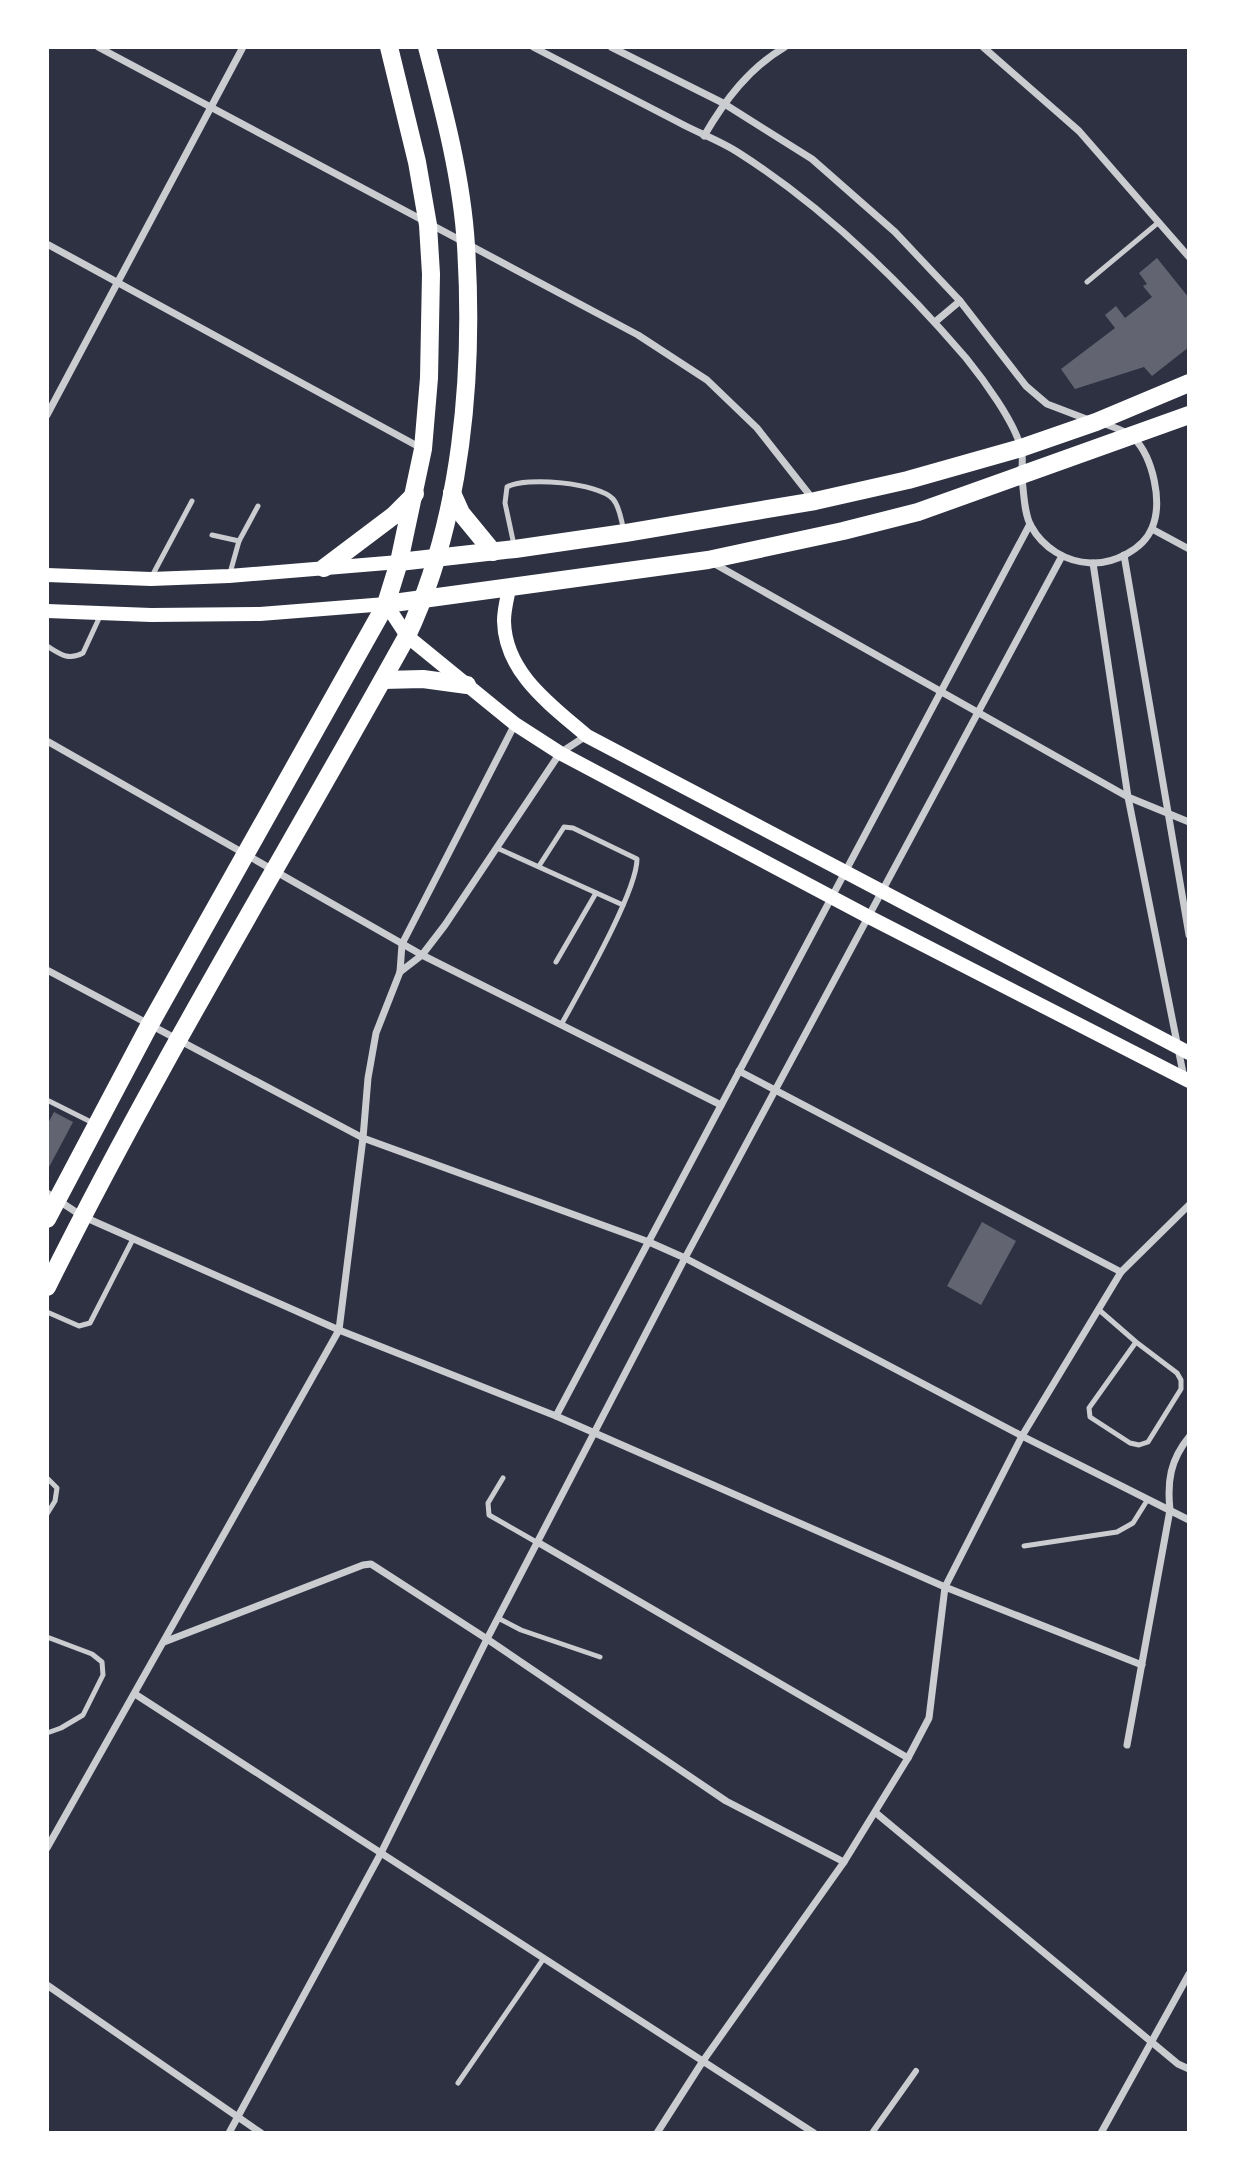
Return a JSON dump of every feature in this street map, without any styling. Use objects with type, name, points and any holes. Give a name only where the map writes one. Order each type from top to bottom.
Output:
[{"type":"main road","points":[[47,1219],[53,1196],[97,1125],[149,1026],[386,604],[399,562],[423,449],[430,324],[428,225],[418,162],[389,47]]},
{"type":"main road","points":[[47,1287],[82,1216],[178,1041],[383,680],[424,600],[452,493],[465,400],[468,341],[466,244],[457,181],[427,47]]},
{"type":"main road","points":[[47,575],[151,579],[229,576],[436,559],[625,533],[815,502],[908,480],[1021,448],[1096,422],[1189,383]]},
{"type":"main road","points":[[47,611],[101,614],[260,614],[424,600],[708,560],[918,512],[1189,415]]},
{"type":"main road","points":[[452,493],[461,513],[493,552]]},
{"type":"main road","points":[[324,568],[393,516],[415,494]]},
{"type":"main road","points":[[509,589],[504,620],[506,637],[519,670],[540,695],[587,736],[1184,1050]]},
{"type":"main road","points":[[386,604],[407,636],[515,723],[560,753],[869,917],[1186,1079]]},
{"type":"main road","points":[[383,680],[423,679],[467,685]]},
{"type":"street","points":[[98,47],[638,335],[707,380],[757,428],[815,502]]},
{"type":"street","points":[[47,415],[243,47]]},
{"type":"street","points":[[533,47],[738,152],[798,194],[863,249],[935,322],[978,373],[1001,407],[1021,448],[1021,477],[1030,524],[1046,545],[1062,556],[1093,563],[1109,561],[1137,547],[1152,529],[1156,488],[1149,460],[1133,437],[1047,404],[1026,386],[960,301],[895,232],[813,159],[723,103],[611,47]]},
{"type":"street","points":[[704,136],[723,103],[765,60],[785,47]]},
{"type":"street","points":[[983,47],[1079,131],[1189,257]]},
{"type":"street","points":[[47,244],[423,449]]},
{"type":"street","points":[[935,322],[960,301]]},
{"type":"street","points":[[556,1416],[1030,524]]},
{"type":"street","points":[[1152,529],[1189,549]]},
{"type":"street","points":[[1124,555],[1189,935]]},
{"type":"street","points":[[229,2133],[380,1853],[487,1639],[685,1258],[1062,556]]},
{"type":"street","points":[[708,560],[1128,797],[1189,822]]},
{"type":"street","points":[[1093,563],[1128,797],[1184,1050],[1186,1079]]},
{"type":"street","points":[[47,1848],[339,1330],[368,1078],[376,1033],[400,972],[402,944],[515,723]]},
{"type":"street","points":[[400,972],[422,955],[560,753],[587,736]]},
{"type":"street","points":[[47,741],[422,955],[721,1105]]},
{"type":"street","points":[[47,970],[363,1138],[649,1242],[685,1258],[1022,1436],[1189,1520]]},
{"type":"street","points":[[739,1071],[1121,1272]]},
{"type":"street","points":[[53,1196],[82,1216],[339,1330],[556,1416],[945,1587],[1142,1665]]},
{"type":"street","points":[[657,2133],[703,2061],[844,1862],[908,1758],[929,1718],[945,1587],[1022,1436],[1121,1272],[1189,1205]]},
{"type":"street","points":[[1127,1745],[1170,1510],[1168,1488],[1171,1467],[1189,1437]]},
{"type":"street","points":[[539,1543],[908,1758]]},
{"type":"street","points":[[163,1642],[371,1564],[726,1801],[844,1862]]},
{"type":"street","points":[[135,1694],[814,2133]]},
{"type":"street","points":[[876,1813],[1178,2064],[1189,2069]]},
{"type":"street","points":[[1101,2133],[1189,1973]]},
{"type":"street","points":[[47,1985],[261,2133]]},
{"type":"street","points":[[872,2133],[916,2071]]},
{"type":"lane","points":[[1087,282],[1159,222]]},
{"type":"lane","points":[[515,549],[505,503],[507,487],[513,483],[588,486],[602,491],[613,499],[617,506],[625,533]]},
{"type":"lane","points":[[151,579],[192,502]]},
{"type":"lane","points":[[229,576],[239,541],[258,506]]},
{"type":"lane","points":[[212,536],[239,541]]},
{"type":"lane","points":[[47,646],[63,656],[83,653],[101,614]]},
{"type":"lane","points":[[539,866],[564,827],[573,828],[637,859],[637,868],[623,905],[561,1025]]},
{"type":"lane","points":[[497,848],[623,905]]},
{"type":"lane","points":[[556,962],[596,893]]},
{"type":"lane","points":[[47,1100],[97,1125]]},
{"type":"lane","points":[[47,1312],[79,1326],[90,1323],[133,1239]]},
{"type":"lane","points":[[1098,1309],[1177,1373],[1181,1380],[1181,1389],[1163,1419],[1147,1442],[1139,1445],[1130,1443],[1090,1418],[1088,1413],[1136,1342]]},
{"type":"lane","points":[[47,1478],[57,1488],[55,1501],[47,1514]]},
{"type":"lane","points":[[503,1478],[488,1503],[489,1515],[539,1543]]},
{"type":"lane","points":[[1024,1546],[1117,1532],[1133,1523],[1148,1499]]},
{"type":"lane","points":[[498,1618],[521,1630],[600,1657]]},
{"type":"lane","points":[[47,1637],[92,1654],[102,1662],[103,1675],[83,1715],[47,1733]]},
{"type":"lane","points":[[458,2083],[544,1958]]},
{"type":"building","points":[[1157,258],[1189,298],[1189,347],[1152,376],[1144,367],[1075,389],[1061,369],[1115,328],[1105,315],[1116,306],[1125,318],[1152,297],[1143,286],[1147,284],[1139,273]]},
{"type":"building","points":[[54,1112],[73,1122],[47,1171],[47,1125]]},
{"type":"building","points":[[982,1222],[1016,1241],[981,1305],[947,1286]]}]
